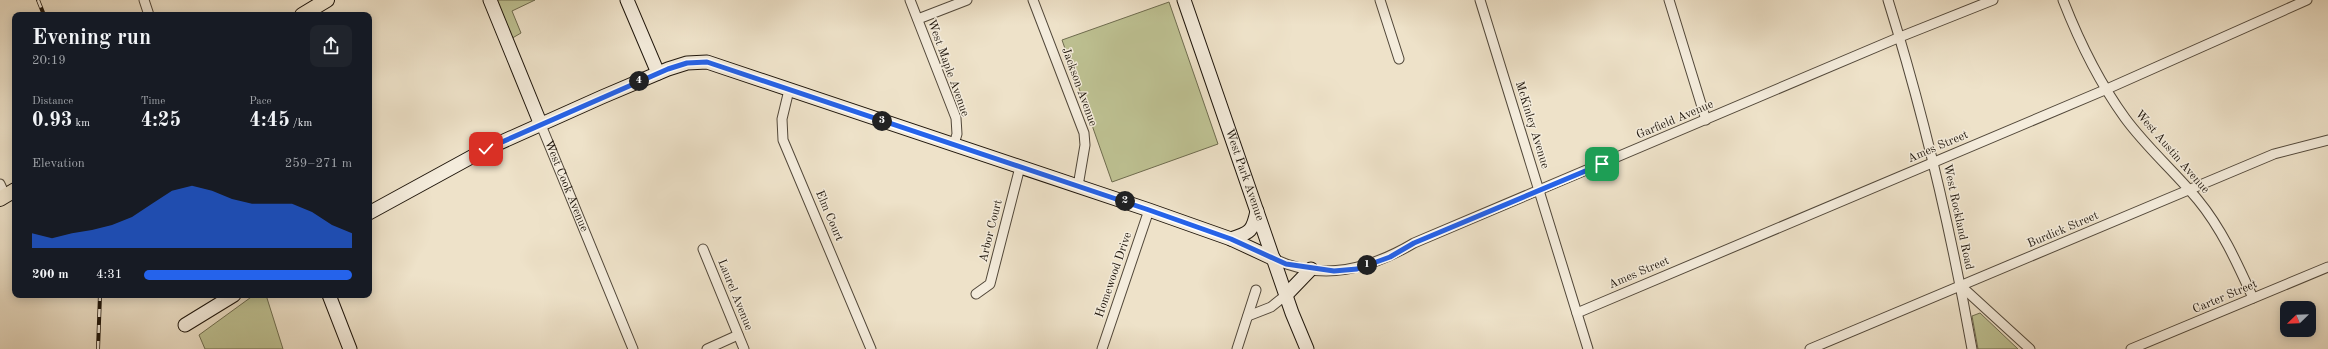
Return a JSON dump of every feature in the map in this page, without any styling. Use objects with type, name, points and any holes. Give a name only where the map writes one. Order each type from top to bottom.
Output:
[{"type":"main road","points":[[307,12],[324,1]]},
{"type":"street","points":[[144,0],[148,12]]},
{"type":"street","name":"West Cook Avenue","points":[[490,0],[633,349]]},
{"type":"street","points":[[627,0],[658,73]]},
{"type":"street","name":"West Maple Avenue","points":[[910,0],[956,118],[957,134],[954,144]]},
{"type":"street","points":[[918,19],[967,0]]},
{"type":"street","name":"Jackson Avenue","points":[[1033,0],[1084,133],[1085,146],[1078,186]]},
{"type":"street","name":"West Park Avenue","points":[[1184,0],[1292,313],[1307,349]]},
{"type":"street","points":[[1380,0],[1399,59]]},
{"type":"street","name":"McKinley Avenue","points":[[1480,0],[1588,349]]},
{"type":"street","points":[[1669,0],[1706,120]]},
{"type":"street","name":"West Rockland Road","points":[[1888,0],[1900,37],[1934,162],[1972,349]]},
{"type":"street","name":"Garfield Avenue","points":[[1274,259],[1286,264],[1311,269],[1334,271],[1357,269],[1390,257],[1414,243],[1900,37],[1993,0]]},
{"type":"street","name":"West Austin Avenue","points":[[2063,0],[2091,62],[2106,89],[2125,118],[2147,146],[2199,201],[2222,236],[2253,298]]},
{"type":"street","name":"Ames Street","points":[[1577,312],[2106,89],[2307,0]]},
{"type":"street","points":[[372,212],[486,149],[658,73],[687,63],[707,62],[1149,210],[1231,239],[1274,259]]},
{"type":"street","name":"Elm Court","points":[[789,90],[782,120],[783,140],[871,349]]},
{"type":"street","name":"Burdick Street","points":[[1810,349],[2274,154],[2328,140]]},
{"type":"street","name":"Arbor Court","points":[[976,294],[990,284],[1020,167]]},
{"type":"street","name":"Homewood Drive","points":[[1102,349],[1149,210]]},
{"type":"street","points":[[1231,239],[1250,232],[1254,226],[1257,211]]},
{"type":"street","name":"Laurel Avenue","points":[[703,249],[744,349]]},
{"type":"street","name":"Carter Street","points":[[2131,349],[2328,267]]},
{"type":"street","points":[[1248,316],[1271,307],[1286,295],[1311,269]]},
{"type":"street","points":[[1960,286],[2030,349]]},
{"type":"street","points":[[1237,349],[1256,290]]},
{"type":"street","points":[[185,325],[229,298]]},
{"type":"street","points":[[331,298],[350,349]]},
{"type":"street","points":[[1271,307],[1292,313]]},
{"type":"street","points":[[707,349],[738,335]]},
{"type":"green space","points":[[495,0],[535,0],[512,11],[521,33],[509,40]]},
{"type":"green space","points":[[1169,2],[1218,144],[1112,182],[1062,40]]},
{"type":"green space","points":[[250,298],[267,298],[283,349],[205,349],[199,335]]},
{"type":"green space","points":[[1980,313],[2018,349],[1978,349],[1972,316]]},
{"type":"railway","points":[[38,0],[43,12]]},
{"type":"railway","points":[[98,349],[100,298]]},
{"type":"route","points":[[486,149],[668,69],[687,63],[707,62],[1149,210],[1231,239],[1286,264],[1311,269],[1334,271],[1357,269],[1390,257],[1414,243],[1602,164]]}]
